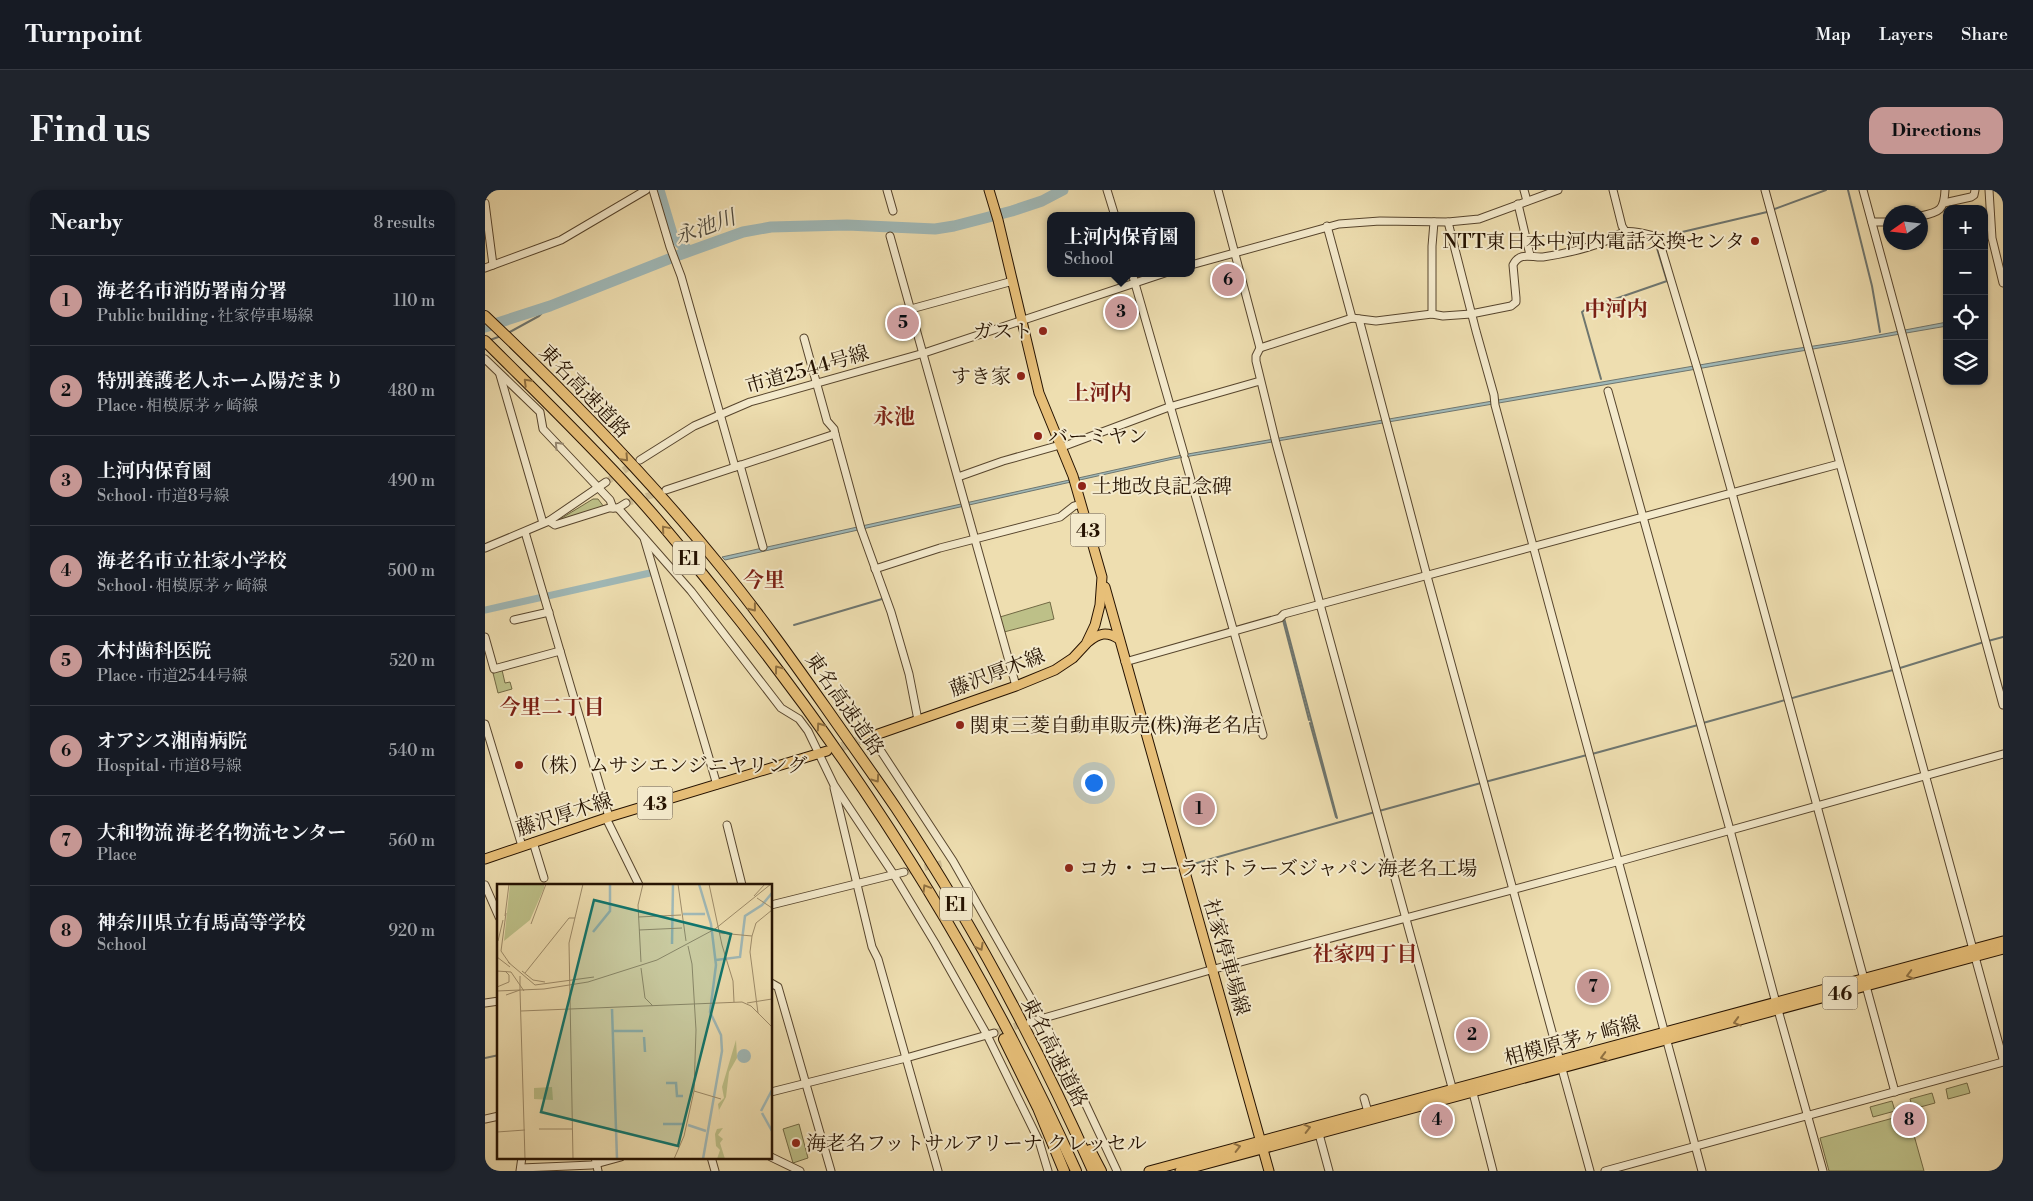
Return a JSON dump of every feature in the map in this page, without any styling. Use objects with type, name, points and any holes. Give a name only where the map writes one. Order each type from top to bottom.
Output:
[{"type":"highway","name":"東名高速道路","points":[[485,316],[580,410],[649,484],[721,567],[784,648],[896,808],[958,908],[1050,1077],[1093,1171]]},
{"type":"highway","name":"東名高速道路","points":[[485,341],[628,487],[732,611],[807,708],[827,750],[910,861],[969,960],[1035,1084],[1076,1171]]},
{"type":"highway","points":[[969,960],[1038,1108],[1064,1171]]},
{"type":"highway","points":[[1050,1077],[1101,1171]]},
{"type":"main road","name":"藤沢厚木線","points":[[867,738],[1016,686],[1048,674],[1062,666],[1086,644],[1095,625],[1101,599],[1102,577],[1074,479],[1039,393],[995,206],[989,190]]},
{"type":"main road","name":"社家停車場線","points":[[1102,577],[1269,1171]]},
{"type":"main road","points":[[1095,625],[1105,618],[1114,623]]},
{"type":"main road","points":[[1086,644],[1102,633],[1109,633],[1119,639]]},
{"type":"main road","name":"藤沢厚木線","points":[[485,859],[608,817],[827,750]]},
{"type":"main road","name":"相模原茅ヶ崎線","points":[[1973,954],[2003,941]]},
{"type":"main road","name":"相模原茅ヶ崎線","points":[[1180,1171],[1261,1144],[1368,1112],[1561,1065],[1777,1006],[1864,979],[1973,954],[2003,950]]},
{"type":"main road","name":"相模原茅ヶ崎線","points":[[1149,1171],[1261,1144],[1319,1134],[1473,1093],[1561,1065]]},
{"type":"street","points":[[485,268],[561,240],[646,190]]},
{"type":"street","points":[[653,190],[670,249],[681,276],[720,413],[763,547]]},
{"type":"street","points":[[887,190],[893,211]]},
{"type":"street","points":[[1107,190],[1114,212]]},
{"type":"street","points":[[1218,190],[1260,348],[1256,356],[1260,381],[1275,441],[1453,1091]]},
{"type":"street","points":[[1524,190],[1527,201]]},
{"type":"street","points":[[1195,264],[1327,226],[1354,222],[1448,222],[1479,219],[1558,190]]},
{"type":"street","points":[[1613,190],[1625,232]]},
{"type":"street","points":[[1605,1171],[1809,1116],[2003,1060],[1765,190]]},
{"type":"street","points":[[1863,190],[2003,705]]},
{"type":"street","points":[[1928,214],[1940,210],[1944,203],[1945,190]]},
{"type":"street","points":[[1944,203],[1971,197],[1974,195],[1975,190]]},
{"type":"street","points":[[1989,190],[1992,238],[2003,283]]},
{"type":"street","points":[[485,203],[493,265]]},
{"type":"street","points":[[1517,204],[1531,254]]},
{"type":"street","points":[[1432,314],[1434,222]]},
{"type":"street","points":[[1448,222],[1494,395],[1494,403],[1667,1036],[1702,1171]]},
{"type":"street","points":[[1872,222],[1883,222]]},
{"type":"street","points":[[1327,226],[1386,422],[1590,1171]]},
{"type":"street","points":[[1260,348],[1355,319],[1376,321],[1432,314],[1443,316],[1471,314],[1514,304],[1516,298],[1513,265],[1518,259],[1531,254],[1539,257],[1566,252],[1604,242],[1625,232],[1654,236],[1658,241],[1697,367],[1895,1092]]},
{"type":"street","points":[[890,236],[1016,686]]},
{"type":"street","points":[[1133,277],[1263,735]]},
{"type":"street","name":"市道2544号線","points":[[640,460],[674,438],[720,413],[750,402],[924,353],[1153,277]]},
{"type":"street","points":[[911,309],[1013,281]]},
{"type":"street","points":[[804,338],[827,421],[834,429],[860,528],[896,630],[909,674],[918,720]]},
{"type":"street","points":[[485,359],[540,412],[543,428],[615,508],[644,537],[696,598],[781,708],[802,723],[813,740],[827,750],[872,946],[878,959],[937,1171]]},
{"type":"street","points":[[500,374],[545,522]]},
{"type":"street","points":[[958,477],[1003,461],[1061,446],[1169,407],[1260,381]]},
{"type":"street","points":[[1608,390],[1823,1171]]},
{"type":"street","points":[[666,490],[835,434]]},
{"type":"street","points":[[1125,662],[1319,605],[1839,464]]},
{"type":"street","points":[[485,548],[545,522],[606,482]]},
{"type":"street","points":[[545,522],[555,525],[615,508],[626,503]]},
{"type":"street","points":[[875,570],[975,538],[1060,517],[1074,506],[1081,504]]},
{"type":"street","points":[[525,532],[608,817],[639,884]]},
{"type":"street","points":[[644,537],[717,785]]},
{"type":"street","points":[[514,620],[549,612]]},
{"type":"street","points":[[485,637],[494,669],[560,650]]},
{"type":"street","points":[[485,724],[521,846]]},
{"type":"street","points":[[867,738],[953,860],[1042,1018],[1072,1075],[1117,1171]]},
{"type":"street","points":[[1030,1022],[1212,970],[1619,861],[2003,754]]},
{"type":"street","points":[[834,785],[894,875],[990,1034],[1039,1141],[1048,1171]]},
{"type":"street","points":[[727,825],[742,884]]},
{"type":"street","points":[[533,842],[544,878]]},
{"type":"street","points":[[944,863],[953,860]]},
{"type":"street","points":[[773,905],[904,872]]},
{"type":"street","points":[[485,885],[497,912]]},
{"type":"street","points":[[773,984],[778,987],[831,1171]]},
{"type":"street","points":[[773,1092],[906,1058],[990,1034]]},
{"type":"street","points":[[1473,1093],[1493,1171]]},
{"type":"street","points":[[1364,1098],[1368,1112]]},
{"type":"street","points":[[1319,1134],[1329,1171]]},
{"type":"street","points":[[521,1169],[596,1164],[617,1158]]},
{"type":"street","points":[[711,1158],[715,1171]]},
{"type":"street","points":[[773,1158],[800,1171]]},
{"type":"green space","points":[[593,499],[598,499],[604,507],[557,521]]},
{"type":"green space","points":[[1050,602],[1054,619],[1004,632],[1000,617]]},
{"type":"green space","points":[[502,670],[505,683],[510,682],[512,689],[498,693],[493,673]]},
{"type":"green space","points":[[1967,1083],[1970,1093],[1948,1099],[1946,1089]]},
{"type":"green space","points":[[1932,1093],[1935,1103],[1913,1109],[1910,1099]]},
{"type":"green space","points":[[1892,1101],[1895,1111],[1873,1117],[1870,1107]]},
{"type":"green space","points":[[1908,1114],[1924,1171],[1829,1171],[1820,1138]]},
{"type":"green space","name":"海老名フットサルアリーナ クレッセル","points":[[799,1124],[808,1158],[793,1163],[783,1129]]},
{"type":"water","points":[[1943,323],[1943,327],[1173,459],[725,560],[722,557],[1182,455],[1847,341]]},
{"type":"waterway","points":[[659,190],[673,237],[689,251]]},
{"type":"waterway","name":"永池川","points":[[485,327],[550,306],[743,232],[771,227],[847,225],[935,229],[1012,211],[1042,201],[1063,190]]},
{"type":"waterway","points":[[1772,210],[1826,190]]},
{"type":"waterway","points":[[1848,190],[1872,286],[1880,332]]},
{"type":"waterway","points":[[1661,237],[1767,212]]},
{"type":"waterway","points":[[1601,379],[1582,312],[1667,281],[1656,245]]},
{"type":"waterway","points":[[508,333],[539,316],[548,307]]},
{"type":"waterway","points":[[490,340],[501,336]]},
{"type":"waterway","points":[[485,610],[650,573]]},
{"type":"waterway","points":[[794,625],[882,599]]},
{"type":"waterway","points":[[1284,618],[1337,818]]},
{"type":"waterway","points":[[1283,620],[1309,720]]},
{"type":"waterway","points":[[1988,641],[2003,637]]},
{"type":"waterway","points":[[1703,723],[1900,668],[1984,642]]},
{"type":"waterway","points":[[1310,723],[1336,817]]},
{"type":"waterway","points":[[1592,754],[1698,725]]},
{"type":"waterway","points":[[1485,782],[1587,755]]},
{"type":"waterway","points":[[1379,811],[1481,783]]},
{"type":"waterway","points":[[1190,865],[1375,812]]},
{"type":"waterway","points":[[485,1058],[497,1055]]},
{"type":"tunnel","points":[[606,482],[635,463]]},
{"type":"tunnel","points":[[626,503],[661,492]]},
{"type":"tunnel","points":[[829,751],[864,739]]},
{"type":"tunnel","points":[[904,872],[944,863]]},
{"type":"tunnel","points":[[994,1033],[1025,1023]]},
{"type":"place","name":"NTT東日本中河内電話交換センタ","points":[[1755,241]]},
{"type":"place","name":"オアシス湘南病院","points":[[1228,280]]},
{"type":"place","name":"上河内保育園","points":[[1121,312]]},
{"type":"place","name":"木村歯科医院","points":[[903,323]]},
{"type":"place","name":"ガスト","points":[[1043,331]]},
{"type":"place","name":"すき家","points":[[1021,376]]},
{"type":"place","name":"バーミヤン","points":[[1038,436]]},
{"type":"place","name":"土地改良記念碑","points":[[1082,486]]},
{"type":"place","name":"関東三菱自動車販売(株)海老名店","points":[[960,725]]},
{"type":"place","name":"（株）ムサシエンジニヤリング","points":[[519,765]]},
{"type":"place","name":"海老名市消防署南分署","points":[[1199,809]]},
{"type":"place","name":"コカ・コーラボトラーズジャパン海老名工場","points":[[1069,868]]},
{"type":"place","name":"大和物流 海老名物流センター","points":[[1593,987]]},
{"type":"place","name":"特別養護老人ホーム陽だまり","points":[[1472,1035]]},
{"type":"place","name":"海老名市立社家小学校","points":[[1437,1120]]},
{"type":"place","name":"神奈川県立有馬高等学校","points":[[1909,1120]]},
{"type":"place","name":"海老名フットサルアリーナ クレッセル","points":[[796,1143]]},
{"type":"district","name":"中河内","points":[[1616,309]]},
{"type":"district","name":"上河内","points":[[1100,393]]},
{"type":"district","name":"永池","points":[[894,417]]},
{"type":"district","name":"今里","points":[[764,580]]},
{"type":"district","name":"今里二丁目","points":[[552,707]]},
{"type":"district","name":"社家四丁目","points":[[1365,954]]}]
